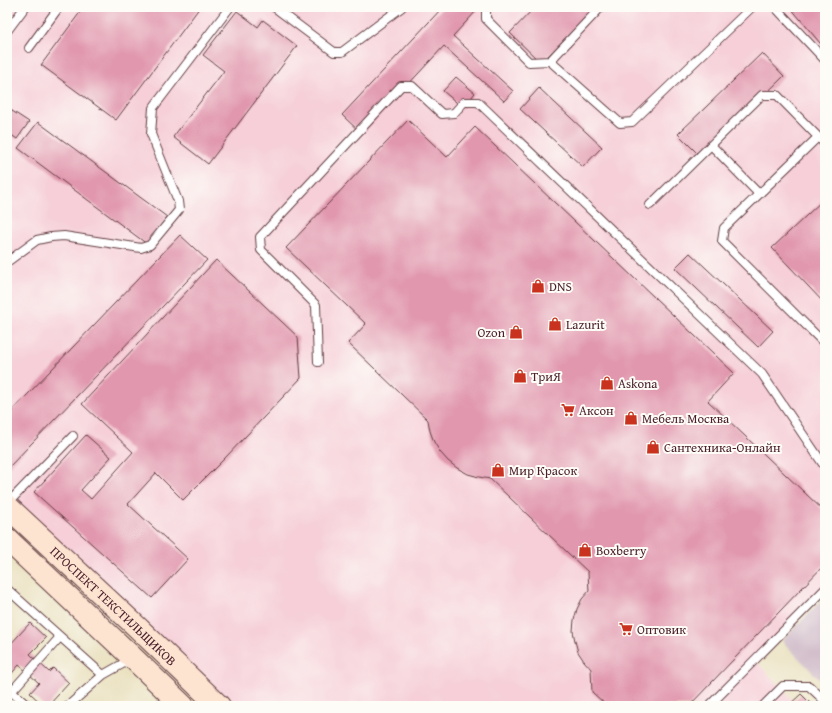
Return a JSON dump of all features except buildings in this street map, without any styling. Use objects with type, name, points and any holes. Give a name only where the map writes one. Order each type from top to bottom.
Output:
[{"type":"main road","name":"ПРОСПЕКТ ТЕКСТИЛЬЩИКОВ","points":[[7,505],[219,706]]},
{"type":"main road","name":"ПРОСПЕКТ ТЕКСТИЛЬЩИКОВ","points":[[7,539],[134,658],[182,706]]},
{"type":"lane","points":[[7,31],[25,7]]},
{"type":"lane","points":[[29,48],[59,7]]},
{"type":"lane","points":[[7,262],[37,240],[51,237],[64,236],[140,248],[150,245],[179,210],[178,201],[151,134],[153,108],[230,7]]},
{"type":"lane","points":[[274,7],[334,52],[342,52],[402,7]]},
{"type":"lane","points":[[486,7],[486,19],[529,62],[550,61],[601,7]]},
{"type":"lane","points":[[550,61],[620,123],[632,122],[752,7]]},
{"type":"lane","points":[[775,7],[825,60]]},
{"type":"lane","points":[[318,362],[316,305],[261,250],[260,237],[401,86],[412,86],[442,114],[454,113],[464,102],[478,102],[762,374],[825,467]]},
{"type":"lane","points":[[650,205],[762,95],[777,95],[825,144]]},
{"type":"lane","points":[[818,137],[724,228],[722,241],[825,344]]},
{"type":"lane","points":[[711,145],[759,194]]},
{"type":"lane","points":[[7,505],[73,436]]},
{"type":"lane","points":[[7,589],[103,675]]},
{"type":"lane","points":[[709,706],[825,589]]},
{"type":"lane","points":[[28,706],[9,690],[60,637]]},
{"type":"lane","points":[[68,706],[103,675],[134,658]]},
{"type":"lane","points":[[763,706],[783,686],[809,686],[825,701]]},
{"type":"shaded area","points":[[7,7],[825,7],[825,587],[755,660],[798,706],[214,706],[7,506]]},
{"type":"shaded area","points":[[825,597],[825,685],[782,641]]},
{"type":"place","name":"DNS","points":[[538,286]]},
{"type":"place","name":"Lazurit","points":[[555,324]]},
{"type":"place","name":"Ozon","points":[[516,332]]},
{"type":"place","name":"ТриЯ","points":[[520,376]]},
{"type":"place","name":"Askona","points":[[607,383]]},
{"type":"place","name":"Аксон","points":[[568,410]]},
{"type":"place","name":"Мебель Москва","points":[[631,418]]},
{"type":"place","name":"Сантехника-Онлайн","points":[[653,447]]},
{"type":"place","name":"Мир Красок","points":[[498,470]]},
{"type":"place","name":"Boxberry","points":[[585,550]]},
{"type":"place","name":"Оптовик","points":[[626,629]]}]
